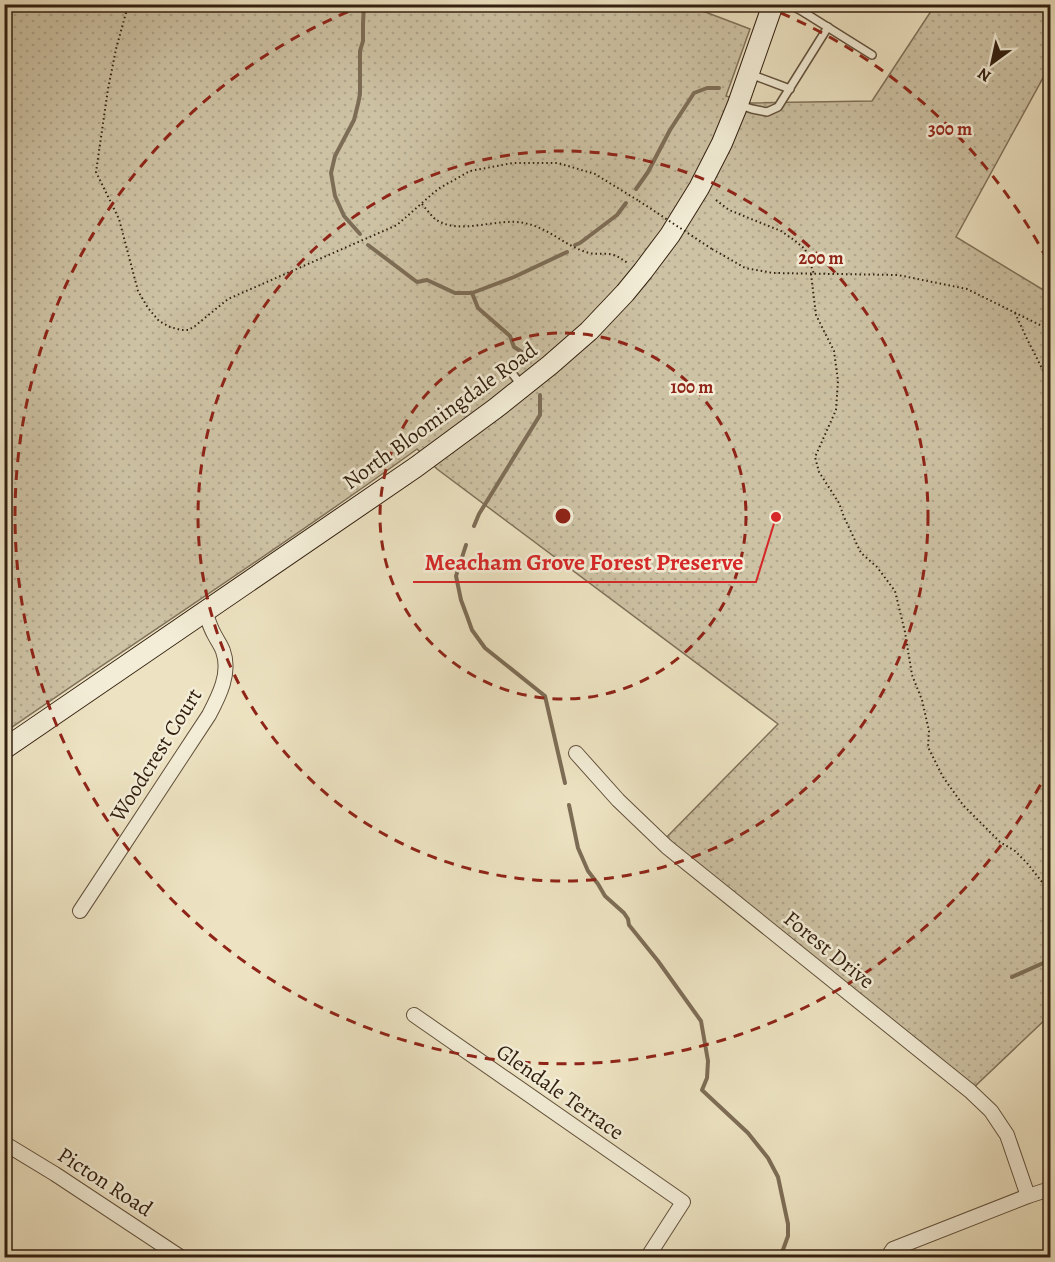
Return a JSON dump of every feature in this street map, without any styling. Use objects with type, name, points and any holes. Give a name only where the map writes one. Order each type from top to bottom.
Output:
[{"type":"main road","name":"North Bloomingdale Road","points":[[4,749],[416,467],[550,365],[589,331],[643,271],[670,235],[699,188],[738,104],[773,4]]},
{"type":"street","name":"Woodcrest Court","points":[[80,911],[218,700],[226,667],[224,652],[205,612]]},
{"type":"street","name":"Forest Drive","points":[[576,753],[618,800],[662,842],[970,1091],[991,1111],[1007,1135],[1028,1196]]},
{"type":"street","name":"Glendale Terrace","points":[[414,1015],[683,1202],[647,1257]]},
{"type":"street","name":"Picton Road","points":[[4,1143],[182,1257]]},
{"type":"street","points":[[887,1257],[893,1249],[1050,1189]]},
{"type":"lane","points":[[789,4],[872,55]]},
{"type":"lane","points":[[805,13],[810,4]]},
{"type":"lane","points":[[738,104],[767,112],[778,106],[828,27]]},
{"type":"lane","points":[[749,73],[790,89]]},
{"type":"lane","points":[[509,369],[522,387]]},
{"type":"path","points":[[125,4],[127,9],[108,89],[96,172],[119,219],[138,291],[147,308],[159,321],[170,327],[188,330],[228,300],[398,225],[438,189],[470,171],[513,163],[558,163],[595,174],[745,268],[773,273],[898,275],[967,289],[1050,330]]},
{"type":"path","points":[[716,200],[729,210],[781,231],[804,249],[813,274],[816,315],[834,351],[838,381],[836,410],[815,457],[819,472],[839,503],[843,517],[861,553],[877,567],[895,591],[912,675],[922,700],[929,731],[928,747],[943,777],[963,805],[1000,842],[1015,851],[1050,892]]},
{"type":"path","points":[[422,203],[440,222],[470,226],[522,222],[549,232],[586,252],[610,254],[629,264]]},
{"type":"path","points":[[1015,313],[1050,384]]},
{"type":"shaded area","points":[[5,5],[687,5],[750,29],[726,96],[751,103],[872,101],[935,5],[1050,5],[1050,65],[956,237],[1050,294],[1050,1015],[970,1091],[662,842],[778,724],[437,469],[417,449],[5,732]]},
{"type":"waterway","points":[[360,234],[344,216],[335,196],[331,173],[335,156],[354,120],[360,94],[360,51],[363,41],[364,4]]},
{"type":"waterway","points":[[636,189],[694,93],[707,88],[719,88]]},
{"type":"waterway","points":[[575,245],[617,215],[626,203]]},
{"type":"waterway","points":[[368,245],[417,282],[427,280],[455,293],[472,293],[514,277],[567,252]]},
{"type":"waterway","points":[[472,293],[478,308],[510,336],[514,347],[522,352],[525,361]]},
{"type":"waterway","points":[[474,526],[479,514],[540,415],[540,395]]},
{"type":"waterway","points":[[466,545],[456,576],[461,600],[472,630],[485,648],[545,696],[565,783]]},
{"type":"waterway","points":[[569,805],[578,848],[588,871],[605,896],[624,913],[629,925],[701,1021],[708,1061],[707,1078],[702,1090],[748,1133],[768,1158],[778,1177],[788,1224],[788,1236],[780,1258]]},
{"type":"waterway","points":[[1012,977],[1050,960]]},
{"type":"place","name":"Meacham Grove Forest Preserve","points":[[776,517]]}]
